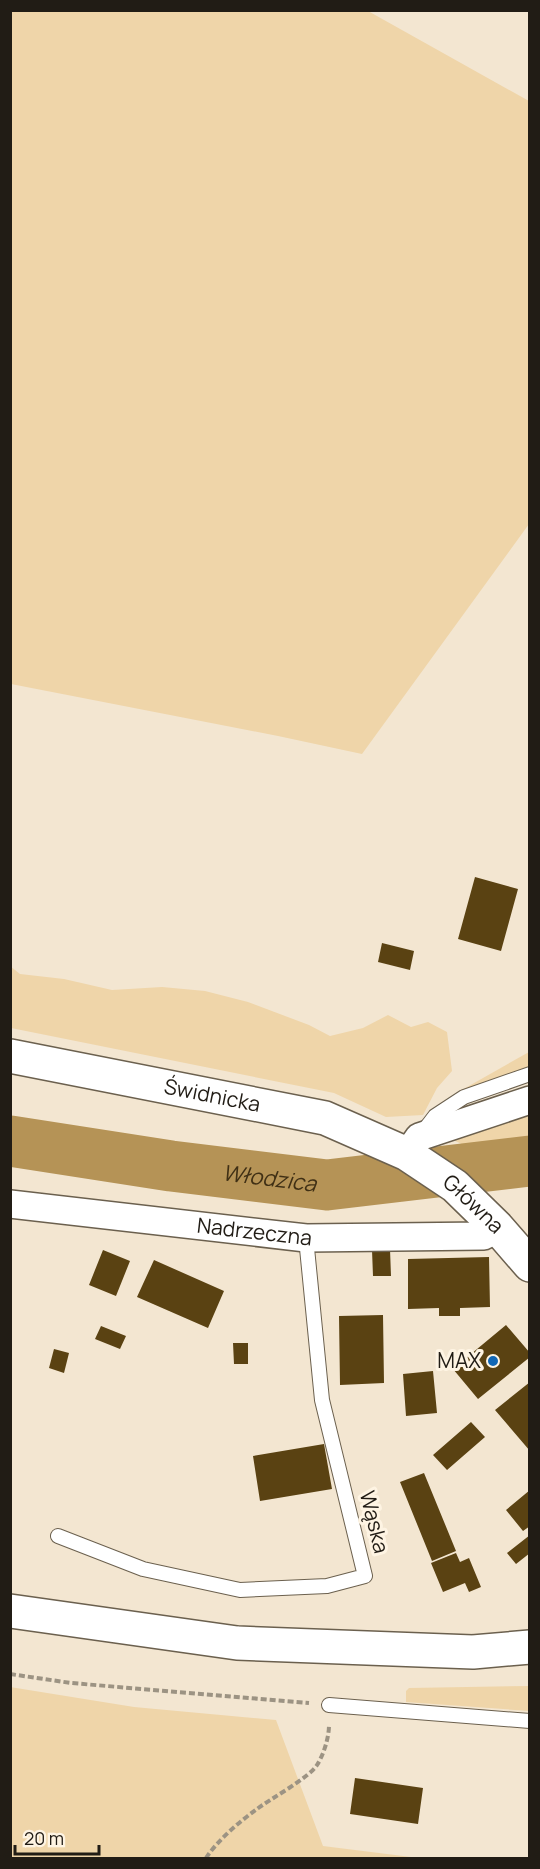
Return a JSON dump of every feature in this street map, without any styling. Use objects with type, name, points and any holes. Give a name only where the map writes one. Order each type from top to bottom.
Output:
[{"type":"street","name":"Świdnicka","points":[[10,1056],[324,1118],[414,1150]]},
{"type":"street","points":[[414,1150],[530,1100]]},
{"type":"street","name":"Główna","points":[[414,1150],[497,1227],[530,1265]]},
{"type":"street","name":"Nadrzeczna","points":[[10,1204],[306,1238],[484,1236],[497,1227]]},
{"type":"street","points":[[10,1611],[237,1642],[473,1652],[530,1647]]},
{"type":"lane","points":[[414,1150],[435,1116],[464,1097],[530,1074]]},
{"type":"lane","name":"Wąska","points":[[58,1536],[143,1569],[240,1590],[327,1586],[365,1576],[322,1400],[306,1238]]},
{"type":"lane","points":[[329,1705],[530,1721]]},
{"type":"path","points":[[10,1674],[71,1683],[329,1705],[329,1734],[317,1766],[255,1810],[213,1848],[206,1858]]},
{"type":"shaded area","points":[[10,11],[368,11],[529,101],[529,524],[362,754],[11,684]]},
{"type":"shaded area","points":[[10,966],[20,974],[64,979],[112,990],[162,987],[205,991],[248,1002],[309,1025],[330,1036],[363,1028],[388,1015],[411,1027],[428,1022],[447,1032],[452,1071],[437,1088],[423,1115],[386,1117],[334,1093],[11,1028]]},
{"type":"shaded area","points":[[529,1052],[529,1073],[441,1113],[460,1091]]},
{"type":"shaded area","points":[[529,1102],[529,1141],[472,1149],[445,1136]]},
{"type":"shaded area","points":[[529,1686],[529,1711],[406,1702],[406,1691],[409,1688]]},
{"type":"shaded area","points":[[10,1687],[134,1707],[276,1720],[323,1846],[419,1858],[11,1858]]},
{"type":"building","points":[[475,877],[518,889],[501,951],[458,939]]},
{"type":"building","points":[[382,943],[414,951],[410,970],[378,962]]},
{"type":"building","points":[[390,1249],[391,1276],[373,1276],[372,1250]]},
{"type":"building","points":[[103,1250],[130,1261],[116,1296],[89,1285]]},
{"type":"building","points":[[489,1257],[490,1307],[460,1308],[460,1316],[439,1316],[439,1308],[408,1309],[408,1259]]},
{"type":"building","points":[[154,1260],[224,1291],[208,1328],[137,1297]]},
{"type":"building","points":[[383,1315],[384,1383],[340,1385],[339,1316]]},
{"type":"building","points":[[506,1325],[530,1353],[530,1357],[478,1399],[453,1369]]},
{"type":"building","points":[[101,1326],[126,1336],[120,1349],[95,1339]]},
{"type":"building","points":[[233,1343],[248,1343],[248,1364],[234,1364]]},
{"type":"building","points":[[54,1349],[69,1353],[64,1373],[49,1368]]},
{"type":"building","points":[[433,1371],[437,1413],[406,1416],[403,1374]]},
{"type":"building","points":[[530,1382],[530,1451],[495,1410]]},
{"type":"building","points":[[471,1422],[485,1437],[447,1470],[433,1455]]},
{"type":"building","points":[[324,1444],[332,1489],[260,1501],[253,1456]]},
{"type":"building","points":[[424,1473],[456,1551],[432,1561],[400,1482]]},
{"type":"building","points":[[530,1490],[530,1526],[523,1531],[506,1510]]},
{"type":"building","points":[[530,1535],[530,1553],[516,1564],[507,1553]]},
{"type":"building","points":[[456,1553],[460,1562],[469,1558],[481,1587],[469,1592],[465,1583],[443,1592],[431,1563]]},
{"type":"building","points":[[355,1778],[423,1788],[418,1824],[350,1814]]},
{"type":"waterway","name":"Włodzica","points":[[10,1141],[171,1166],[327,1185],[530,1161]]},
{"type":"place","name":"MAX","points":[[493,1361]]}]
